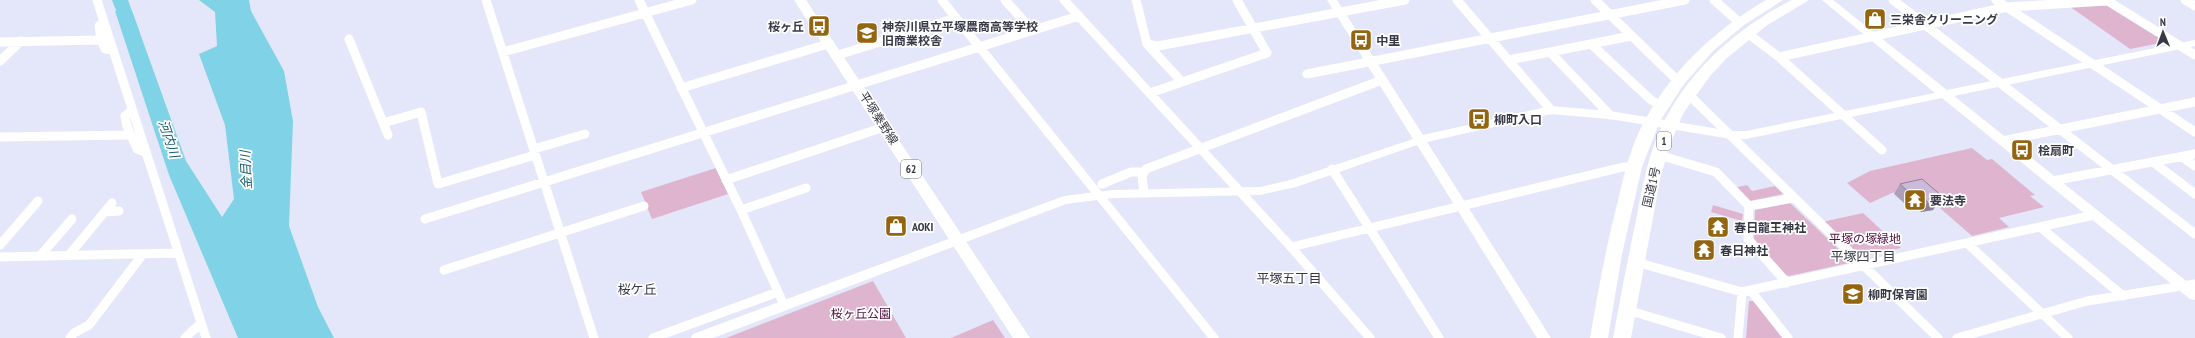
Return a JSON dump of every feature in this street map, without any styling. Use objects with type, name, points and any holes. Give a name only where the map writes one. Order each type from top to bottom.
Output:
[{"type":"highway","name":"国道1号","points":[[1622,338],[1653,174],[1670,125],[1689,95],[1743,28],[1776,0]]},
{"type":"highway","name":"国道1号","points":[[1599,338],[1613,254],[1634,167],[1652,121],[1661,106],[1678,81],[1708,48],[1743,28],[1802,0]]},
{"type":"main road","name":"平塚秦野線","points":[[800,0],[828,44],[838,55],[1022,338]]},
{"type":"street","points":[[97,0],[177,253],[206,338]]},
{"type":"street","points":[[486,0],[594,338]]},
{"type":"street","points":[[639,0],[702,133],[741,210],[784,306]]},
{"type":"street","points":[[503,52],[692,0]]},
{"type":"street","points":[[942,0],[1100,189],[1214,338]]},
{"type":"street","points":[[1006,0],[1032,30]]},
{"type":"street","points":[[1064,0],[1291,247],[1370,338]]},
{"type":"street","points":[[1136,0],[1147,44],[1182,82]]},
{"type":"street","points":[[1150,93],[1267,53],[1237,0]]},
{"type":"street","points":[[1332,0],[1544,338]]},
{"type":"street","points":[[1147,44],[1158,46],[1405,0]]},
{"type":"street","points":[[1457,0],[1551,110]]},
{"type":"street","points":[[1595,0],[1630,36],[1678,81]]},
{"type":"street","points":[[1307,74],[1685,0]]},
{"type":"street","points":[[1714,0],[1743,28],[1779,57],[1882,150]]},
{"type":"street","points":[[1827,0],[2094,215],[2190,285],[2195,295]]},
{"type":"street","points":[[1894,1],[1906,0]]},
{"type":"street","points":[[1996,0],[2094,63],[2195,132]]},
{"type":"street","points":[[1779,57],[1926,26],[2007,7],[2107,0],[2195,55]]},
{"type":"street","points":[[2185,0],[2195,6]]},
{"type":"street","points":[[1894,1],[2195,234]]},
{"type":"street","points":[[425,219],[1079,16]]},
{"type":"street","points":[[838,55],[956,18]]},
{"type":"street","points":[[104,22],[99,26],[101,40],[105,49],[113,50]]},
{"type":"street","points":[[1508,60],[1630,36]]},
{"type":"street","points":[[349,39],[388,135]]},
{"type":"street","points":[[0,42],[101,40]]},
{"type":"street","points":[[0,61],[21,41]]},
{"type":"street","points":[[1100,189],[1144,193],[1260,191],[1292,184],[1419,140],[1551,110],[1610,115],[1731,135],[1752,134],[2195,43]]},
{"type":"street","points":[[681,88],[828,44]]},
{"type":"street","points":[[1590,44],[1651,100],[1661,106]]},
{"type":"street","points":[[1550,52],[1610,115]]},
{"type":"street","points":[[698,338],[1064,200],[1100,189],[1131,172],[1143,172],[1200,148],[1382,80]]},
{"type":"street","points":[[1689,95],[1862,266],[1938,338]]},
{"type":"street","points":[[2002,141],[2195,102]]},
{"type":"street","points":[[132,111],[125,116],[131,135],[137,149],[145,152]]},
{"type":"street","points":[[382,123],[422,112],[438,184],[585,134]]},
{"type":"street","points":[[726,180],[884,127]]},
{"type":"street","points":[[0,137],[131,135]]},
{"type":"street","points":[[2052,181],[2195,154]]},
{"type":"street","points":[[1659,156],[1716,172],[1749,206],[1748,239],[1787,283]]},
{"type":"street","points":[[2182,157],[2195,166]]},
{"type":"street","points":[[2153,162],[2195,194]]},
{"type":"street","points":[[1291,247],[1623,167],[1634,167]]},
{"type":"street","points":[[1332,169],[1439,338]]},
{"type":"street","points":[[1143,172],[1144,193]]},
{"type":"street","points":[[741,210],[806,188]]},
{"type":"street","points":[[1749,206],[1793,198]]},
{"type":"street","points":[[0,245],[38,201]]},
{"type":"street","points":[[69,255],[112,203]]},
{"type":"street","points":[[444,270],[644,206]]},
{"type":"street","points":[[105,212],[120,212]]},
{"type":"street","points":[[1636,262],[1747,292],[2094,215]]},
{"type":"street","points":[[40,256],[72,219]]},
{"type":"street","points":[[2040,227],[2123,296]]},
{"type":"street","points":[[1966,243],[2068,338]]},
{"type":"street","points":[[0,257],[177,253]]},
{"type":"street","points":[[70,338],[74,333],[89,325],[143,254]]},
{"type":"street","points":[[1957,338],[2087,301],[2190,285]]},
{"type":"street","points":[[653,338],[778,292]]},
{"type":"street","points":[[1738,338],[1747,292]]},
{"type":"street","points":[[1747,292],[1788,338]]},
{"type":"street","points":[[1627,310],[1721,338]]},
{"type":"street","points":[[185,338],[201,323]]},
{"type":"green space","points":[[2106,3],[2171,41],[2130,49],[2069,6]]},
{"type":"green space","points":[[1972,148],[1987,160],[1992,159],[2035,195],[2030,196],[2044,207],[1999,218],[2009,227],[1972,236],[1917,188],[1892,193],[1870,203],[1847,183],[1870,171]]},
{"type":"green space","points":[[716,168],[728,194],[652,219],[641,192]]},
{"type":"green space","points":[[1747,185],[1752,191],[1775,186],[1783,194],[1750,201],[1737,187]]},
{"type":"green space","points":[[1790,203],[1850,260],[1849,263],[1789,276],[1786,275],[1754,240],[1755,210]]},
{"type":"green space","points":[[1713,205],[1743,214],[1742,221],[1711,212]]},
{"type":"green space","name":"平塚の塚緑地","points":[[1863,213],[1901,248],[1859,257],[1822,222]]},
{"type":"green space","name":"桜ヶ丘公園","points":[[873,281],[906,338],[726,338]]},
{"type":"green space","points":[[1749,301],[1754,301],[1784,338],[1746,338]]},
{"type":"green space","points":[[993,320],[1005,338],[951,338]]},
{"type":"water","name":"金目川","points":[[199,0],[249,0],[251,11],[284,71],[293,121],[289,226],[318,307],[334,338],[238,338],[169,175],[115,11],[132,11],[186,161],[222,217],[234,199],[225,125],[199,54],[217,46],[215,12]]},
{"type":"building","points":[[1922,179],[1942,196],[1936,197],[1940,200],[1928,202],[1925,200],[1919,201],[1900,184]]},
{"type":"waterway","name":"河内川","points":[[120,0],[132,33]]},
{"type":"place","name":"三栄舎クリーニング","points":[[1875,19]]},
{"type":"place","name":"桜ヶ丘","points":[[819,26]]},
{"type":"place","name":"神奈川県立平塚農商高等学校 旧商業校舎","points":[[867,33]]},
{"type":"place","name":"中里","points":[[1361,40]]},
{"type":"place","name":"柳町入口","points":[[1479,119]]},
{"type":"place","name":"桧扇町","points":[[2022,150]]},
{"type":"place","name":"要法寺","points":[[1915,200]]},
{"type":"place","name":"AOKI","points":[[896,226]]},
{"type":"place","name":"春日龍王神社","points":[[1718,227]]},
{"type":"place","name":"春日神社","points":[[1704,250]]},
{"type":"place","name":"柳町保育園","points":[[1853,294]]},
{"type":"district","name":"平塚四丁目","points":[[1863,256]]},
{"type":"district","name":"平塚五丁目","points":[[1289,278]]},
{"type":"district","name":"桜ケ丘","points":[[637,289]]}]
